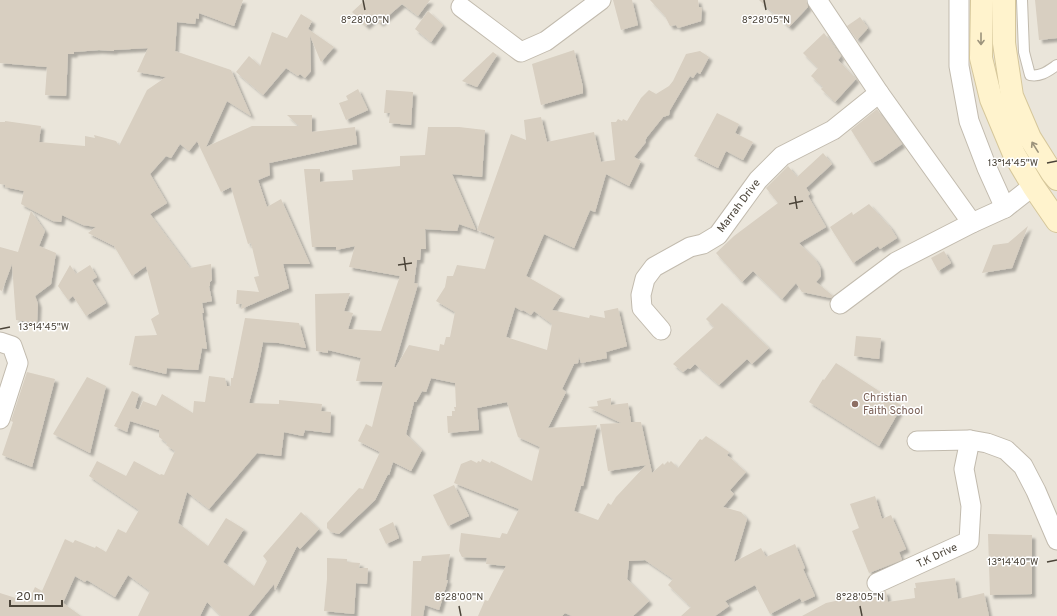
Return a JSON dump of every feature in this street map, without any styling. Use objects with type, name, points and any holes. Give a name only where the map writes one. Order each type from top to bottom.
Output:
[{"type":"main road","points":[[982,0],[981,58],[991,100],[1014,154],[1033,186],[1057,221]]},
{"type":"main road","points":[[1004,0],[1004,43],[1012,96],[1030,138],[1057,179]]},
{"type":"street","points":[[461,7],[521,52],[546,41],[601,0]]},
{"type":"street","points":[[818,0],[879,93],[972,223]]},
{"type":"street","points":[[959,0],[959,66],[969,121],[987,168],[1005,208]]},
{"type":"street","name":"Marrah Drive","points":[[661,330],[642,308],[641,295],[644,279],[654,267],[690,247],[703,244],[718,235],[758,180],[782,156],[833,130],[879,93]]},
{"type":"street","points":[[840,304],[896,262],[972,223],[1005,208],[1033,186]]},
{"type":"street","points":[[0,342],[12,346],[18,363],[0,419]]},
{"type":"street","points":[[917,441],[970,440],[987,442],[1006,450],[1023,466],[1036,491],[1057,540]]},
{"type":"street","name":"T.K Drive","points":[[877,583],[969,541],[971,506],[964,469],[970,440]]},
{"type":"lane","points":[[1022,0],[1024,52],[1030,75],[1036,76],[1057,66]]},
{"type":"shaded area","points":[[0,0],[1057,0],[1057,616],[0,616]]},
{"type":"building","points":[[0,0],[243,0],[234,26],[199,13],[199,19],[196,18],[195,24],[177,22],[175,51],[231,70],[251,116],[227,101],[206,147],[252,126],[299,126],[287,115],[312,115],[312,132],[355,127],[357,144],[269,163],[270,175],[258,180],[267,207],[281,199],[310,264],[283,264],[289,288],[241,309],[242,304],[236,304],[237,290],[259,292],[254,277],[259,276],[251,243],[248,244],[231,187],[221,192],[197,141],[189,151],[180,144],[171,158],[166,156],[150,174],[167,203],[150,214],[190,268],[211,264],[212,280],[209,286],[212,301],[202,303],[207,349],[202,348],[198,370],[167,368],[166,374],[129,365],[135,336],[157,335],[151,319],[159,314],[146,266],[132,276],[114,246],[88,233],[96,227],[83,225],[62,215],[61,222],[53,221],[21,204],[24,191],[5,187],[5,185],[0,184],[0,122],[5,121],[41,126],[39,142],[85,146],[85,136],[95,138],[94,135],[116,141],[119,146],[147,90],[166,77],[137,72],[148,48],[74,52],[74,54],[68,54],[66,96],[45,95],[47,67],[0,63]]},
{"type":"building","points":[[365,0],[430,0],[418,16],[402,4],[380,23],[375,18],[366,26],[352,12]]},
{"type":"building","points":[[613,0],[632,0],[638,25],[621,30]]},
{"type":"building","points":[[650,0],[698,0],[699,7],[702,8],[701,21],[678,28],[676,25],[670,26],[665,16]]},
{"type":"building","points":[[759,0],[806,0],[808,7],[789,27]]},
{"type":"building","points":[[1035,0],[1057,0],[1057,38],[1039,40]]},
{"type":"building","points":[[428,11],[443,25],[431,42],[415,29]]},
{"type":"building","points":[[301,14],[312,21],[308,29],[334,47],[321,62],[310,36],[311,71],[305,78],[300,74],[298,76],[286,68],[263,95],[236,72],[249,56],[260,66],[272,32],[287,38]]},
{"type":"building","points":[[860,17],[868,28],[857,40],[847,26]]},
{"type":"building","points":[[824,33],[841,56],[838,60],[856,79],[835,102],[821,89],[823,87],[811,76],[818,68],[803,53]]},
{"type":"building","points":[[574,50],[583,87],[583,93],[541,105],[532,64]]},
{"type":"building","points":[[700,51],[709,57],[700,74],[697,72],[693,78],[690,76],[670,110],[669,115],[663,117],[647,137],[646,142],[634,157],[641,161],[629,186],[606,174],[595,212],[590,210],[574,248],[544,234],[526,276],[561,296],[552,310],[589,318],[590,315],[605,318],[604,311],[618,308],[627,346],[606,352],[607,358],[581,363],[579,357],[578,363],[574,364],[562,389],[566,392],[548,428],[597,425],[583,486],[581,486],[574,511],[598,520],[608,503],[611,505],[616,497],[646,465],[608,471],[600,424],[621,423],[588,407],[598,406],[597,401],[611,398],[611,405],[628,403],[631,422],[641,422],[652,473],[663,463],[664,465],[668,461],[669,463],[671,461],[678,468],[700,439],[702,440],[706,436],[729,452],[727,455],[746,472],[730,490],[734,494],[723,507],[741,512],[747,519],[734,562],[761,548],[766,557],[795,544],[805,568],[803,569],[815,596],[802,602],[800,598],[770,614],[755,585],[725,601],[729,606],[715,616],[681,616],[691,607],[668,585],[673,579],[645,560],[629,561],[627,579],[649,601],[633,616],[572,616],[565,613],[562,616],[478,616],[485,600],[488,601],[506,566],[486,564],[487,558],[462,557],[459,551],[461,533],[500,538],[502,533],[507,534],[519,509],[454,483],[461,464],[471,460],[477,463],[478,461],[481,462],[482,459],[490,463],[491,461],[532,481],[540,447],[518,437],[507,402],[477,408],[479,430],[448,433],[447,416],[452,416],[452,411],[455,411],[454,407],[456,407],[455,383],[431,378],[426,392],[422,391],[416,402],[414,402],[406,434],[422,450],[411,471],[393,462],[389,475],[388,474],[375,500],[339,534],[331,532],[327,528],[327,523],[359,488],[363,489],[380,452],[358,441],[366,424],[372,427],[383,382],[356,381],[361,358],[328,350],[328,353],[316,351],[315,294],[350,293],[344,311],[353,313],[348,329],[381,331],[400,276],[349,267],[355,246],[336,250],[336,247],[312,247],[304,169],[320,169],[320,182],[353,180],[352,170],[400,166],[400,156],[425,155],[428,127],[459,127],[485,130],[482,177],[452,174],[476,230],[459,224],[457,231],[425,229],[426,249],[421,249],[420,260],[417,260],[414,283],[418,284],[394,367],[396,367],[409,345],[439,351],[440,344],[444,345],[446,337],[450,337],[455,312],[436,301],[445,287],[447,276],[453,276],[457,265],[485,269],[495,237],[477,230],[511,134],[526,140],[524,120],[541,117],[547,142],[594,132],[601,162],[615,160],[611,122],[616,122],[618,119],[627,121],[641,98],[649,90],[656,94],[669,86],[686,54]],"holes":[[[515,307],[522,311],[523,310],[531,315],[534,311],[552,324],[547,350],[506,337]]]},
{"type":"building","points":[[493,52],[497,55],[477,87],[462,81]]},
{"type":"building","points":[[358,89],[368,110],[346,120],[339,103],[348,100],[346,96]]},
{"type":"building","points":[[386,90],[413,92],[411,125],[389,123],[390,113],[384,113]]},
{"type":"building","points":[[877,109],[902,144],[881,159],[872,163],[851,130]]},
{"type":"building","points":[[717,113],[739,124],[735,133],[753,142],[743,160],[726,151],[718,168],[694,156]]},
{"type":"building","points":[[823,153],[832,164],[806,188],[810,194],[808,196],[826,227],[799,243],[815,259],[820,267],[821,276],[816,282],[833,296],[831,298],[802,292],[796,283],[782,299],[753,271],[742,282],[716,253],[734,236],[778,203],[766,188],[788,166],[797,177]]},
{"type":"building","points":[[869,204],[890,227],[897,238],[880,249],[878,246],[853,263],[830,227],[852,212],[853,215]]},
{"type":"building","points":[[31,211],[45,231],[39,246],[56,253],[51,284],[35,296],[38,304],[37,323],[16,320],[12,264],[2,291],[0,290],[0,247],[18,252]]},
{"type":"building","points":[[1028,226],[1012,268],[982,273],[993,245],[1008,243]]},
{"type":"building","points":[[944,251],[951,263],[938,271],[931,258]]},
{"type":"building","points":[[70,265],[76,274],[90,265],[97,277],[92,280],[106,303],[86,316],[73,296],[68,300],[58,286]]},
{"type":"building","points":[[722,303],[769,348],[752,364],[747,359],[719,385],[695,364],[690,369],[688,368],[683,372],[673,364],[714,327],[706,319]]},
{"type":"building","points":[[245,318],[299,323],[306,348],[279,343],[263,342],[249,403],[279,404],[279,400],[322,404],[321,411],[331,412],[330,433],[305,430],[303,436],[284,432],[281,456],[257,453],[209,509],[187,492],[178,523],[208,546],[226,518],[244,529],[223,562],[254,586],[267,561],[263,556],[301,512],[319,529],[300,549],[297,546],[275,590],[274,584],[248,616],[221,616],[207,602],[200,616],[138,616],[150,591],[128,575],[115,597],[87,580],[85,582],[75,576],[63,603],[81,616],[0,616],[0,593],[28,602],[35,587],[42,591],[65,539],[73,543],[75,540],[95,548],[96,546],[106,552],[118,529],[126,533],[139,510],[89,476],[97,461],[126,476],[134,461],[160,475],[164,475],[175,451],[166,445],[167,443],[159,437],[159,430],[130,421],[127,432],[114,426],[132,391],[139,394],[135,408],[139,410],[143,401],[156,406],[162,394],[193,413],[194,401],[205,402],[209,376],[225,378],[227,386],[231,386],[231,378],[233,378]]},
{"type":"building","points":[[856,336],[881,338],[879,359],[854,356]]},
{"type":"building","name":"Christian Faith School","points":[[836,363],[902,406],[879,446],[809,402],[823,379],[824,380]]},
{"type":"building","points":[[27,372],[55,379],[32,467],[2,455]]},
{"type":"building","points":[[87,377],[106,386],[90,453],[53,434]]},
{"type":"building","points":[[454,485],[469,516],[448,526],[433,495]]},
{"type":"building","points":[[875,496],[882,519],[891,515],[906,549],[899,552],[902,560],[869,573],[852,531],[859,528],[850,504]]},
{"type":"building","points":[[393,522],[399,538],[386,544],[379,529]]},
{"type":"building","points":[[988,534],[1032,535],[1032,594],[990,595]]},
{"type":"building","points":[[450,554],[446,580],[448,580],[439,610],[425,605],[423,616],[411,616],[413,561],[421,561],[422,556]]},
{"type":"building","points":[[327,558],[347,559],[347,562],[360,563],[359,568],[368,568],[367,584],[356,583],[354,614],[324,611]]},
{"type":"building","points":[[955,578],[958,599],[984,593],[989,616],[802,616],[826,603],[873,593],[876,594],[886,591],[888,602],[915,598],[915,583]]},
{"type":"place","name":"Christian Faith School","points":[[855,404]]}]
